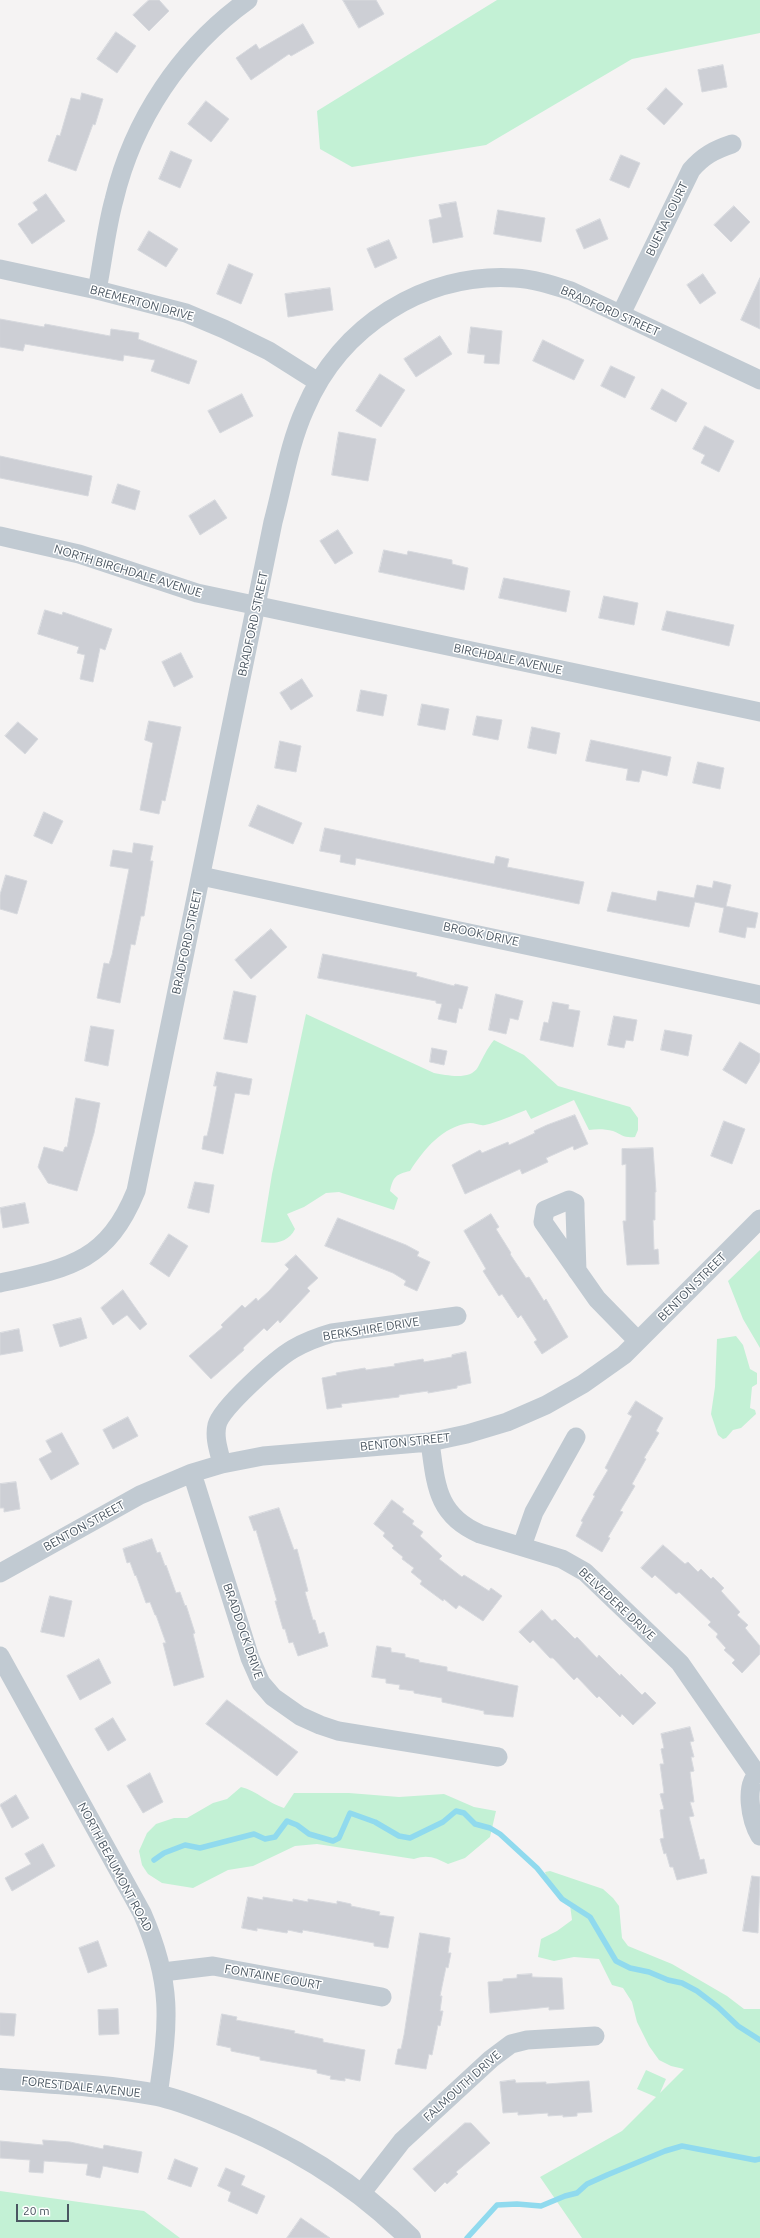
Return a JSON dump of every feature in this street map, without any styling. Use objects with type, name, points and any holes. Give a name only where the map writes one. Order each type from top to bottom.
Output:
[{"type":"street","points":[[98,290],[114,200],[124,164],[135,136],[156,97],[178,66],[203,38],[231,12],[248,0]]},
{"type":"street","name":"BUENA COURT","points":[[621,314],[691,170],[701,158],[714,150],[732,144]]},
{"type":"street","name":"BREMERTON DRIVE","points":[[0,270],[98,290],[186,313],[224,329],[269,352],[318,382]]},
{"type":"street","name":"BRADFORD STREET","points":[[0,1282],[52,1272],[83,1258],[104,1242],[119,1225],[128,1210],[140,1173],[273,522],[294,437],[305,408],[318,382],[333,361],[353,338],[372,322],[402,301],[430,289],[452,282],[486,278],[537,281],[571,291],[760,380]]},
{"type":"street","name":"NORTH BIRCHDALE AVENUE","points":[[0,536],[79,554],[197,593],[257,606]]},
{"type":"street","name":"BIRCHDALE AVENUE","points":[[257,606],[760,712]]},
{"type":"street","name":"BROOK DRIVE","points":[[201,876],[760,995]]},
{"type":"street","name":"BENTON STREET","points":[[0,1573],[140,1495],[192,1473],[222,1464],[281,1454],[430,1442],[467,1434],[507,1422],[546,1405],[583,1384],[624,1355],[760,1219]]},
{"type":"street","points":[[577,1271],[606,1310],[638,1341]]},
{"type":"street","name":"BERKSHIRE DRIVE","points":[[222,1464],[216,1431],[217,1424],[223,1412],[281,1358],[293,1349],[318,1337],[332,1333],[457,1316]]},
{"type":"street","points":[[522,1546],[534,1512],[576,1437]]},
{"type":"street","name":"BELVEDERE DRIVE","points":[[430,1442],[437,1490],[449,1513],[468,1528],[562,1559],[585,1572],[657,1640],[688,1672],[758,1773],[752,1781],[751,1790],[756,1829],[760,1836]]},
{"type":"street","name":"BRADDOCK DRIVE","points":[[192,1473],[250,1658],[261,1683],[273,1697],[300,1716],[338,1730],[498,1757]]},
{"type":"street","name":"NORTH BEAUMONT ROAD","points":[[0,1656],[142,1913],[154,1941],[163,1972],[168,2013],[167,2038],[158,2095]]},
{"type":"street","name":"FONTAINE COURT","points":[[163,1972],[213,1966],[382,1997]]},
{"type":"street","name":"FALMOUTH DRIVE","points":[[360,2195],[402,2141],[491,2059],[511,2044],[526,2040],[595,2036]]},
{"type":"street","name":"FORESTDALE AVENUE","points":[[0,2079],[111,2087],[158,2095],[244,2126],[287,2146],[329,2172],[360,2195],[410,2238]]},
{"type":"green space","points":[[497,0],[760,0],[760,33],[632,59],[486,145],[352,167],[320,149],[317,111]]},
{"type":"green space","points":[[306,1014],[434,1073],[445,1075],[464,1076],[470,1074],[478,1067],[494,1040],[524,1055],[558,1086],[630,1107],[638,1118],[638,1130],[635,1137],[625,1137],[610,1130],[589,1130],[574,1100],[531,1119],[526,1110],[485,1125],[470,1123],[460,1125],[451,1129],[435,1140],[421,1155],[410,1171],[401,1173],[394,1179],[390,1191],[398,1198],[394,1210],[339,1192],[326,1193],[304,1207],[287,1214],[295,1229],[289,1237],[280,1242],[261,1242],[272,1174]]},
{"type":"green space","points":[[760,1250],[760,1348],[743,1319],[728,1281]]},
{"type":"green space","points":[[736,1336],[743,1345],[750,1369],[757,1373],[757,1384],[752,1387],[750,1408],[755,1410],[756,1414],[741,1428],[733,1430],[726,1438],[723,1439],[718,1435],[711,1414],[715,1387],[717,1339]]},
{"type":"green space","points":[[241,1787],[252,1791],[284,1808],[294,1793],[349,1793],[399,1797],[444,1794],[474,1807],[496,1811],[490,1837],[465,1858],[448,1864],[432,1857],[414,1859],[317,1844],[295,1846],[253,1866],[228,1870],[193,1888],[162,1883],[148,1874],[142,1865],[139,1851],[147,1833],[156,1824],[174,1818],[187,1818],[213,1803],[227,1799]]},
{"type":"green space","points":[[550,1871],[603,1889],[613,1898],[619,1906],[622,1938],[628,1946],[672,1964],[727,1996],[744,2009],[760,2009],[760,2238],[582,2238],[540,2177],[622,2131],[656,2097],[637,2089],[646,2070],[666,2079],[660,2093],[684,2069],[671,2066],[659,2060],[649,2046],[637,2022],[632,2002],[623,1988],[612,1985],[599,1959],[574,1957],[554,1961],[538,1957],[541,1939],[557,1931],[572,1920],[570,1905],[555,1891],[549,1882],[545,1872]]},
{"type":"green space","points":[[0,2191],[144,2211],[180,2238],[0,2238]]},
{"type":"building","points":[[149,0],[159,0],[169,11],[149,31],[133,15]]},
{"type":"building","points":[[343,0],[376,0],[384,14],[359,28]]},
{"type":"building","points":[[303,24],[314,43],[291,56],[289,54],[251,80],[236,58],[256,44],[259,49]]},
{"type":"building","points":[[116,32],[136,46],[117,73],[97,59]]},
{"type":"building","points":[[723,65],[727,87],[702,92],[698,70]]},
{"type":"building","points":[[666,88],[683,104],[664,125],[647,109]]},
{"type":"building","points":[[82,93],[103,99],[95,125],[93,124],[76,171],[48,161],[57,135],[60,136],[71,98],[80,100]]},
{"type":"building","points":[[206,101],[229,119],[211,142],[188,124]]},
{"type":"building","points":[[171,151],[192,160],[180,188],[159,179]]},
{"type":"building","points":[[621,155],[640,163],[629,188],[610,180]]},
{"type":"building","points":[[46,194],[65,221],[32,244],[18,224],[38,210],[33,203]]},
{"type":"building","points":[[456,202],[463,237],[433,243],[429,220],[442,217],[439,205]]},
{"type":"building","points":[[734,206],[750,222],[731,242],[714,225]]},
{"type":"building","points":[[498,210],[545,218],[541,242],[494,234]]},
{"type":"building","points":[[600,219],[608,239],[584,249],[576,230]]},
{"type":"building","points":[[149,231],[178,249],[166,267],[138,250]]},
{"type":"building","points":[[389,240],[397,258],[375,268],[367,249]]},
{"type":"building","points":[[229,264],[253,274],[241,304],[217,294]]},
{"type":"building","points":[[703,274],[716,293],[700,304],[687,285]]},
{"type":"building","points":[[760,278],[760,329],[741,320]]},
{"type":"building","points":[[330,288],[333,310],[288,317],[285,294]]},
{"type":"building","points":[[0,319],[44,327],[45,324],[110,336],[111,329],[139,333],[138,339],[197,361],[189,384],[151,371],[155,360],[124,355],[123,361],[25,344],[23,351],[0,347]]},
{"type":"building","points":[[471,327],[502,331],[499,364],[484,363],[485,355],[468,353]]},
{"type":"building","points":[[440,336],[452,354],[416,377],[404,359]]},
{"type":"building","points":[[543,340],[584,360],[574,380],[533,361]]},
{"type":"building","points":[[611,366],[635,377],[625,398],[601,386]]},
{"type":"building","points":[[380,374],[405,390],[381,427],[356,411]]},
{"type":"building","points":[[662,389],[687,403],[676,422],[651,409]]},
{"type":"building","points":[[242,394],[253,416],[220,433],[208,411]]},
{"type":"building","points":[[705,426],[734,441],[719,472],[701,463],[705,455],[693,449]]},
{"type":"building","points":[[339,432],[376,439],[368,481],[332,475]]},
{"type":"building","points":[[0,456],[92,476],[88,496],[0,478]]},
{"type":"building","points":[[118,484],[140,491],[135,510],[112,503]]},
{"type":"building","points":[[215,500],[227,518],[200,535],[189,516]]},
{"type":"building","points":[[338,530],[353,553],[335,564],[320,541]]},
{"type":"building","points":[[384,550],[407,555],[408,551],[452,560],[452,564],[468,568],[464,590],[379,572]]},
{"type":"building","points":[[504,578],[570,591],[566,612],[499,598]]},
{"type":"building","points":[[604,596],[638,603],[634,625],[599,618]]},
{"type":"building","points":[[45,610],[62,615],[63,612],[112,629],[105,650],[100,648],[93,682],[80,679],[85,655],[77,653],[79,647],[38,634]]},
{"type":"building","points":[[667,611],[734,625],[729,646],[662,630]]},
{"type":"building","points":[[181,653],[193,677],[174,687],[162,662]]},
{"type":"building","points":[[302,679],[313,696],[291,710],[280,693]]},
{"type":"building","points":[[361,690],[387,695],[383,716],[357,711]]},
{"type":"building","points":[[422,704],[449,709],[445,730],[418,725]]},
{"type":"building","points":[[477,716],[502,720],[498,740],[473,735]]},
{"type":"building","points":[[149,721],[181,727],[165,801],[162,800],[159,814],[140,810],[153,743],[145,740]]},
{"type":"building","points":[[18,722],[38,739],[25,754],[5,736]]},
{"type":"building","points":[[532,727],[560,733],[556,754],[528,748]]},
{"type":"building","points":[[591,740],[671,757],[667,776],[642,770],[639,782],[626,780],[628,769],[586,761]]},
{"type":"building","points":[[280,741],[301,746],[296,772],[275,768]]},
{"type":"building","points":[[698,762],[724,768],[720,789],[693,783]]},
{"type":"building","points":[[258,805],[302,823],[293,844],[249,826]]},
{"type":"building","points":[[44,812],[63,821],[52,844],[34,836]]},
{"type":"building","points":[[325,828],[494,864],[496,856],[509,859],[507,867],[584,882],[579,904],[356,858],[355,865],[340,862],[341,855],[320,851]]},
{"type":"building","points":[[134,843],[153,846],[150,861],[153,861],[144,916],[141,916],[135,945],[131,944],[120,1003],[97,998],[104,963],[109,964],[112,955],[129,869],[110,866],[113,850],[132,853]]},
{"type":"building","points":[[6,875],[27,881],[17,914],[0,909],[0,895]]},
{"type":"building","points":[[714,881],[731,885],[726,906],[758,913],[755,928],[747,927],[745,938],[719,932],[724,908],[695,902],[689,927],[607,911],[612,892],[656,901],[658,891],[694,898],[697,885],[712,888]]},
{"type":"building","points":[[271,929],[287,947],[251,979],[235,960]]},
{"type":"building","points":[[323,954],[417,973],[416,976],[454,986],[455,984],[468,987],[462,1009],[459,1008],[456,1023],[438,1019],[442,1004],[436,1003],[436,1001],[318,978]]},
{"type":"building","points":[[234,991],[256,996],[247,1043],[224,1039]]},
{"type":"building","points":[[496,994],[523,1001],[518,1020],[510,1018],[506,1034],[489,1030]]},
{"type":"building","points":[[553,1002],[569,1005],[568,1009],[580,1011],[573,1047],[540,1040],[544,1022],[548,1023]]},
{"type":"building","points":[[614,1016],[637,1020],[633,1041],[626,1040],[624,1048],[608,1045]]},
{"type":"building","points":[[91,1026],[114,1030],[108,1066],[85,1061]]},
{"type":"building","points":[[665,1030],[692,1035],[688,1056],[661,1050]]},
{"type":"building","points":[[740,1042],[760,1054],[760,1061],[746,1084],[723,1070]]},
{"type":"building","points":[[432,1048],[447,1051],[444,1065],[430,1062]]},
{"type":"building","points":[[217,1072],[252,1079],[249,1095],[235,1093],[223,1154],[202,1149],[204,1136],[207,1136],[210,1123],[217,1086],[214,1086]]},
{"type":"building","points":[[76,1098],[100,1103],[94,1133],[77,1191],[48,1183],[38,1167],[44,1147],[63,1152],[65,1147],[67,1147]]},
{"type":"building","points":[[575,1115],[588,1144],[574,1150],[573,1146],[546,1158],[548,1162],[522,1174],[520,1169],[465,1194],[452,1165],[480,1150],[482,1153],[508,1142],[509,1145],[535,1133],[534,1131],[547,1125]]},
{"type":"building","points":[[724,1121],[745,1129],[732,1164],[711,1156]]},
{"type":"building","points":[[653,1148],[656,1192],[655,1220],[653,1220],[654,1250],[658,1249],[659,1264],[627,1265],[623,1221],[626,1221],[626,1164],[622,1165],[622,1149]]},
{"type":"building","points":[[195,1182],[214,1185],[209,1213],[188,1208]]},
{"type":"building","points":[[25,1203],[29,1223],[3,1228],[0,1208]]},
{"type":"building","points":[[491,1214],[499,1227],[496,1229],[511,1253],[510,1254],[526,1278],[529,1277],[544,1301],[546,1299],[568,1337],[542,1354],[534,1342],[537,1340],[521,1315],[518,1318],[502,1294],[499,1296],[483,1271],[486,1269],[464,1231]]},
{"type":"building","points":[[338,1218],[406,1245],[419,1252],[417,1256],[430,1262],[417,1291],[404,1285],[406,1281],[393,1273],[325,1246]]},
{"type":"building","points":[[169,1234],[188,1246],[169,1277],[150,1264]]},
{"type":"building","points":[[296,1255],[318,1278],[307,1288],[310,1291],[280,1323],[278,1320],[267,1331],[264,1328],[243,1348],[244,1350],[211,1379],[189,1356],[223,1327],[221,1325],[242,1305],[245,1308],[256,1298],[258,1301],[269,1291],[289,1269],[285,1265]]},
{"type":"building","points":[[123,1290],[147,1324],[140,1330],[127,1315],[113,1325],[101,1308]]},
{"type":"building","points":[[81,1318],[87,1338],[60,1347],[53,1325]]},
{"type":"building","points":[[19,1329],[23,1351],[0,1355],[0,1333]]},
{"type":"building","points":[[466,1352],[471,1383],[457,1386],[457,1388],[428,1393],[428,1391],[399,1395],[399,1397],[341,1404],[342,1407],[327,1409],[322,1378],[337,1375],[336,1373],[365,1368],[366,1370],[395,1366],[394,1364],[423,1359],[424,1362],[452,1357],[452,1355]]},
{"type":"building","points":[[636,1401],[663,1418],[656,1431],[659,1433],[644,1458],[646,1459],[632,1484],[635,1486],[620,1511],[623,1512],[608,1537],[610,1538],[602,1552],[576,1536],[583,1522],[581,1521],[595,1496],[593,1495],[608,1470],[605,1468],[632,1416],[628,1414]]},
{"type":"building","points":[[128,1417],[138,1436],[113,1449],[103,1430]]},
{"type":"building","points":[[62,1433],[79,1464],[51,1480],[39,1459],[52,1452],[46,1441]]},
{"type":"building","points":[[16,1482],[20,1509],[4,1512],[4,1508],[0,1508],[0,1484]]},
{"type":"building","points":[[392,1500],[404,1509],[402,1512],[414,1521],[412,1524],[423,1532],[420,1536],[442,1556],[439,1559],[462,1577],[464,1575],[489,1591],[491,1588],[502,1596],[483,1621],[459,1605],[456,1609],[444,1599],[443,1601],[420,1584],[422,1581],[411,1572],[414,1568],[402,1559],[403,1557],[392,1548],[394,1546],[383,1536],[385,1533],[374,1524]]},
{"type":"building","points":[[279,1508],[294,1550],[297,1549],[308,1591],[305,1592],[313,1620],[315,1620],[319,1634],[324,1632],[328,1646],[298,1656],[293,1642],[289,1643],[285,1629],[283,1629],[275,1601],[277,1601],[256,1530],[254,1531],[249,1517]]},
{"type":"building","points":[[152,1539],[157,1553],[160,1552],[165,1566],[166,1565],[176,1593],[180,1592],[185,1606],[186,1605],[195,1633],[193,1634],[204,1677],[174,1686],[163,1643],[166,1643],[156,1615],[150,1602],[146,1603],[130,1562],[127,1563],[123,1549]]},
{"type":"building","points":[[663,1545],[685,1564],[688,1562],[698,1572],[701,1569],[711,1579],[713,1577],[724,1588],[721,1591],[740,1612],[737,1615],[748,1625],[745,1628],[760,1646],[760,1654],[742,1673],[732,1663],[735,1660],[724,1650],[726,1648],[716,1637],[718,1634],[708,1625],[711,1622],[679,1592],[676,1594],[655,1575],[652,1578],[641,1568]]},
{"type":"building","points":[[50,1596],[72,1601],[64,1637],[41,1632]]},
{"type":"building","points":[[542,1610],[552,1621],[555,1619],[575,1639],[577,1637],[597,1658],[599,1655],[642,1695],[645,1692],[656,1703],[633,1725],[622,1714],[620,1717],[599,1696],[597,1698],[577,1677],[574,1680],[533,1640],[530,1643],[519,1632]]},
{"type":"building","points":[[377,1646],[391,1648],[391,1652],[405,1654],[405,1657],[419,1660],[419,1662],[447,1667],[447,1671],[518,1686],[513,1717],[484,1714],[484,1711],[442,1702],[442,1698],[399,1689],[400,1685],[386,1683],[386,1679],[372,1677]]},
{"type":"building","points":[[99,1659],[111,1683],[80,1700],[67,1676]]},
{"type":"building","points":[[227,1700],[298,1752],[277,1776],[206,1724]]},
{"type":"building","points":[[113,1718],[126,1740],[108,1751],[95,1729]]},
{"type":"building","points":[[690,1727],[694,1741],[690,1742],[694,1757],[691,1757],[694,1771],[690,1772],[694,1802],[690,1802],[694,1816],[689,1817],[700,1860],[704,1859],[707,1873],[677,1880],[673,1867],[670,1867],[666,1853],[664,1854],[660,1839],[664,1838],[660,1810],[664,1809],[660,1794],[664,1793],[660,1764],[664,1764],[661,1749],[664,1748],[661,1734]]},
{"type":"building","points":[[150,1773],[163,1802],[143,1813],[127,1786]]},
{"type":"building","points":[[16,1795],[29,1818],[12,1828],[0,1805]]},
{"type":"building","points":[[43,1844],[55,1866],[12,1891],[5,1878],[31,1864],[25,1854]]},
{"type":"building","points":[[752,1876],[760,1877],[758,1933],[743,1931]]},
{"type":"building","points":[[248,1897],[263,1900],[263,1897],[293,1902],[293,1899],[308,1902],[308,1899],[337,1904],[337,1901],[351,1904],[351,1906],[380,1912],[379,1915],[394,1917],[388,1948],[374,1946],[374,1943],[303,1930],[302,1933],[288,1930],[287,1933],[257,1928],[257,1931],[242,1928]]},
{"type":"building","points":[[420,1933],[450,1938],[448,1953],[451,1953],[448,1968],[446,1967],[440,1996],[442,1996],[440,2011],[443,2011],[440,2026],[438,2025],[432,2055],[429,2054],[426,2069],[395,2064],[398,2049],[401,2049],[404,2035]]},
{"type":"building","points":[[98,1941],[107,1966],[88,1973],[79,1948]]},
{"type":"building","points":[[532,1974],[532,1977],[562,1978],[564,2009],[549,2010],[549,2007],[490,2013],[488,1982],[517,1978],[517,1975]]},
{"type":"building","points":[[118,2009],[119,2034],[99,2035],[98,2010]]},
{"type":"building","points":[[0,2013],[16,2014],[14,2036],[0,2035]]},
{"type":"building","points":[[222,2014],[237,2017],[236,2020],[295,2031],[294,2033],[323,2039],[323,2042],[365,2050],[360,2081],[345,2078],[345,2081],[330,2079],[331,2076],[317,2073],[317,2070],[260,2060],[260,2057],[231,2051],[231,2048],[217,2045]]},
{"type":"building","points":[[515,2080],[516,2083],[546,2082],[546,2084],[589,2081],[592,2112],[577,2113],[577,2116],[563,2117],[563,2115],[548,2116],[548,2113],[518,2115],[518,2112],[503,2113],[500,2082]]},
{"type":"building","points":[[465,2123],[471,2123],[490,2143],[456,2172],[458,2174],[447,2184],[445,2182],[435,2192],[413,2169]]},
{"type":"building","points":[[43,2140],[70,2142],[103,2149],[104,2145],[142,2152],[138,2173],[103,2166],[100,2178],[86,2175],[88,2164],[44,2161],[43,2173],[29,2172],[30,2160],[0,2158],[0,2141],[43,2145]]},
{"type":"building","points":[[175,2159],[198,2168],[191,2187],[168,2179]]},
{"type":"building","points":[[226,2168],[245,2176],[241,2185],[265,2196],[257,2214],[228,2201],[231,2192],[218,2186]]},
{"type":"building","points":[[301,2218],[330,2238],[287,2238]]},
{"type":"waterway","points":[[154,1860],[164,1853],[185,1845],[200,1848],[254,1834],[265,1839],[275,1837],[287,1821],[297,1825],[309,1834],[333,1841],[339,1838],[350,1813],[375,1822],[399,1836],[410,1838],[443,1822],[456,1811],[464,1813],[475,1824],[490,1828],[500,1834],[537,1868],[562,1899],[590,1917],[616,1961],[630,1968],[649,1972],[668,1980],[682,1983],[697,1991],[718,2007],[738,2026],[760,2040]]},
{"type":"waterway","points":[[467,2238],[497,2205],[517,2204],[541,2206],[565,2196],[577,2193],[587,2184],[607,2175],[665,2151],[682,2146],[755,2160],[760,2159]]}]
